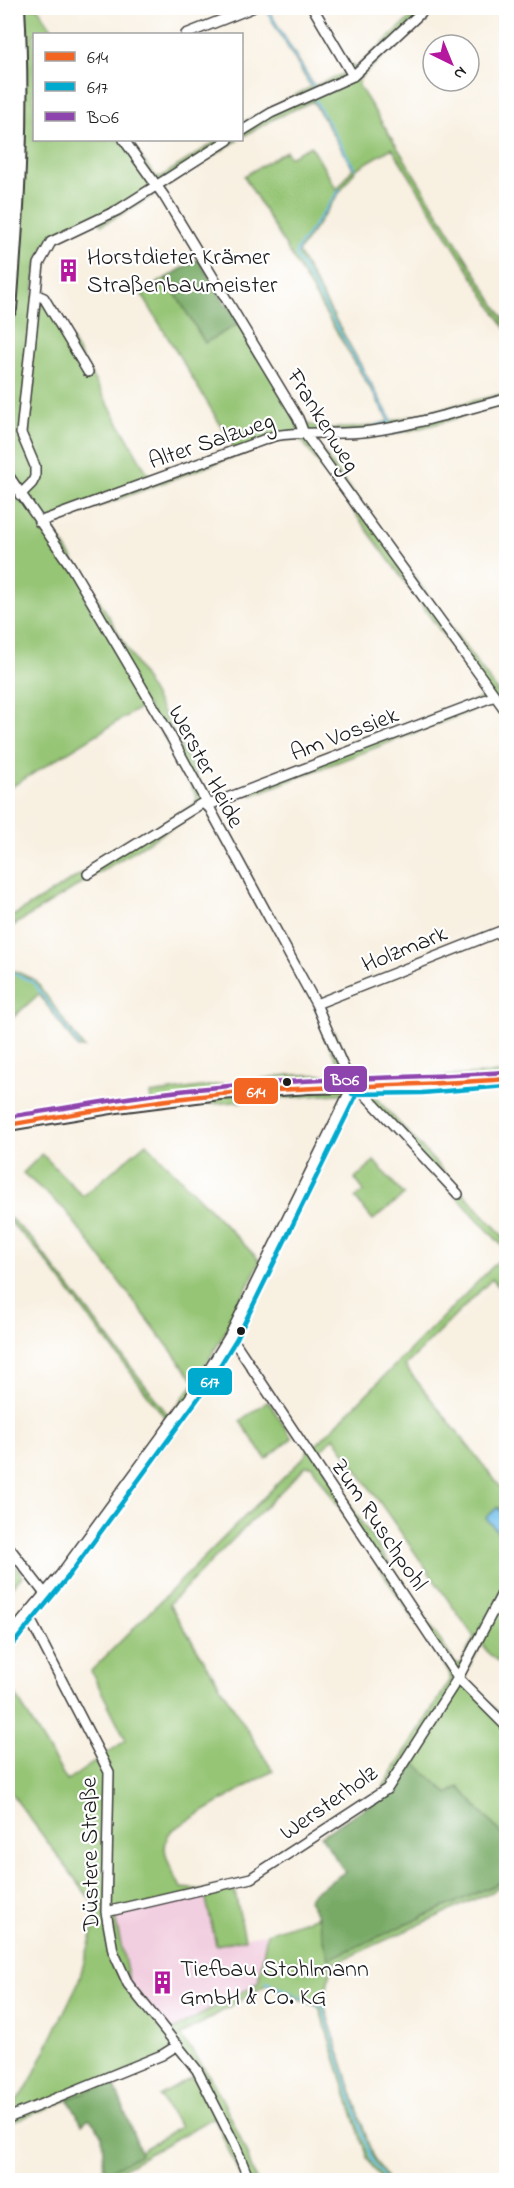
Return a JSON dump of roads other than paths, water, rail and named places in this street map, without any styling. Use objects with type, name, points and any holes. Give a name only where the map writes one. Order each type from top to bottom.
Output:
[{"type":"highway","points":[[8,309],[18,183],[20,71],[16,8]]},
{"type":"street","points":[[189,33],[252,8]]},
{"type":"street","points":[[313,8],[353,76]]},
{"type":"street","points":[[243,130],[272,113],[353,76],[426,8]]},
{"type":"street","name":"Frankenweg","points":[[125,141],[158,187],[298,418],[303,431],[507,711]]},
{"type":"street","points":[[20,495],[35,477],[35,466],[21,433],[39,264],[51,242],[93,223],[158,187],[227,141]]},
{"type":"street","points":[[37,295],[44,298],[88,372]]},
{"type":"street","name":"Alter Salzweg","points":[[39,522],[274,436],[303,431],[336,435],[372,431],[507,399]]},
{"type":"street","name":"Werster Heide","points":[[10,479],[87,595],[170,735],[205,804],[316,1004],[355,1087],[458,1194]]},
{"type":"street","name":"Am Vossiek","points":[[88,874],[205,804],[495,696]]},
{"type":"street","name":"Holzmark","points":[[316,1004],[507,928]]},
{"type":"street","points":[[8,1125],[160,1101],[298,1088],[421,1086],[507,1079]]},
{"type":"street","points":[[8,1638],[45,1594],[202,1381],[230,1335],[292,1206],[321,1156],[355,1087]]},
{"type":"street","name":"Zum Ruschpohl","points":[[230,1335],[458,1678],[507,1726]]},
{"type":"street","points":[[8,1546],[45,1594]]},
{"type":"street","name":"Wersterholz","points":[[106,1912],[250,1878],[362,1806],[393,1782],[458,1678],[507,1586]]},
{"type":"street","name":"Düstere Straße","points":[[28,1615],[109,1772],[106,1912],[113,1951],[128,1984],[196,2070],[220,2113],[249,2181]]},
{"type":"street","points":[[8,2118],[162,2055],[178,2045]]},
{"type":"water","points":[[497,1508],[506,1516],[506,1541],[486,1518]]},
{"type":"waterway","points":[[215,8],[219,13]]},
{"type":"waterway","points":[[266,8],[313,87]]},
{"type":"waterway","points":[[315,100],[355,169]]},
{"type":"waterway","points":[[340,189],[297,249],[296,256],[390,419],[390,422],[375,426]]},
{"type":"waterway","points":[[320,438],[349,439],[406,430]]},
{"type":"waterway","points":[[8,971],[33,982],[79,1046]]},
{"type":"waterway","points":[[265,1982],[322,2006],[370,2157],[385,2180]]},
{"type":"place","name":"Horstdieter Krämer Straßenbaumeister","points":[[69,270]]},
{"type":"place","name":"Tiefbau Stohlmann GmbH & Co. KG","points":[[162,1982]]}]
